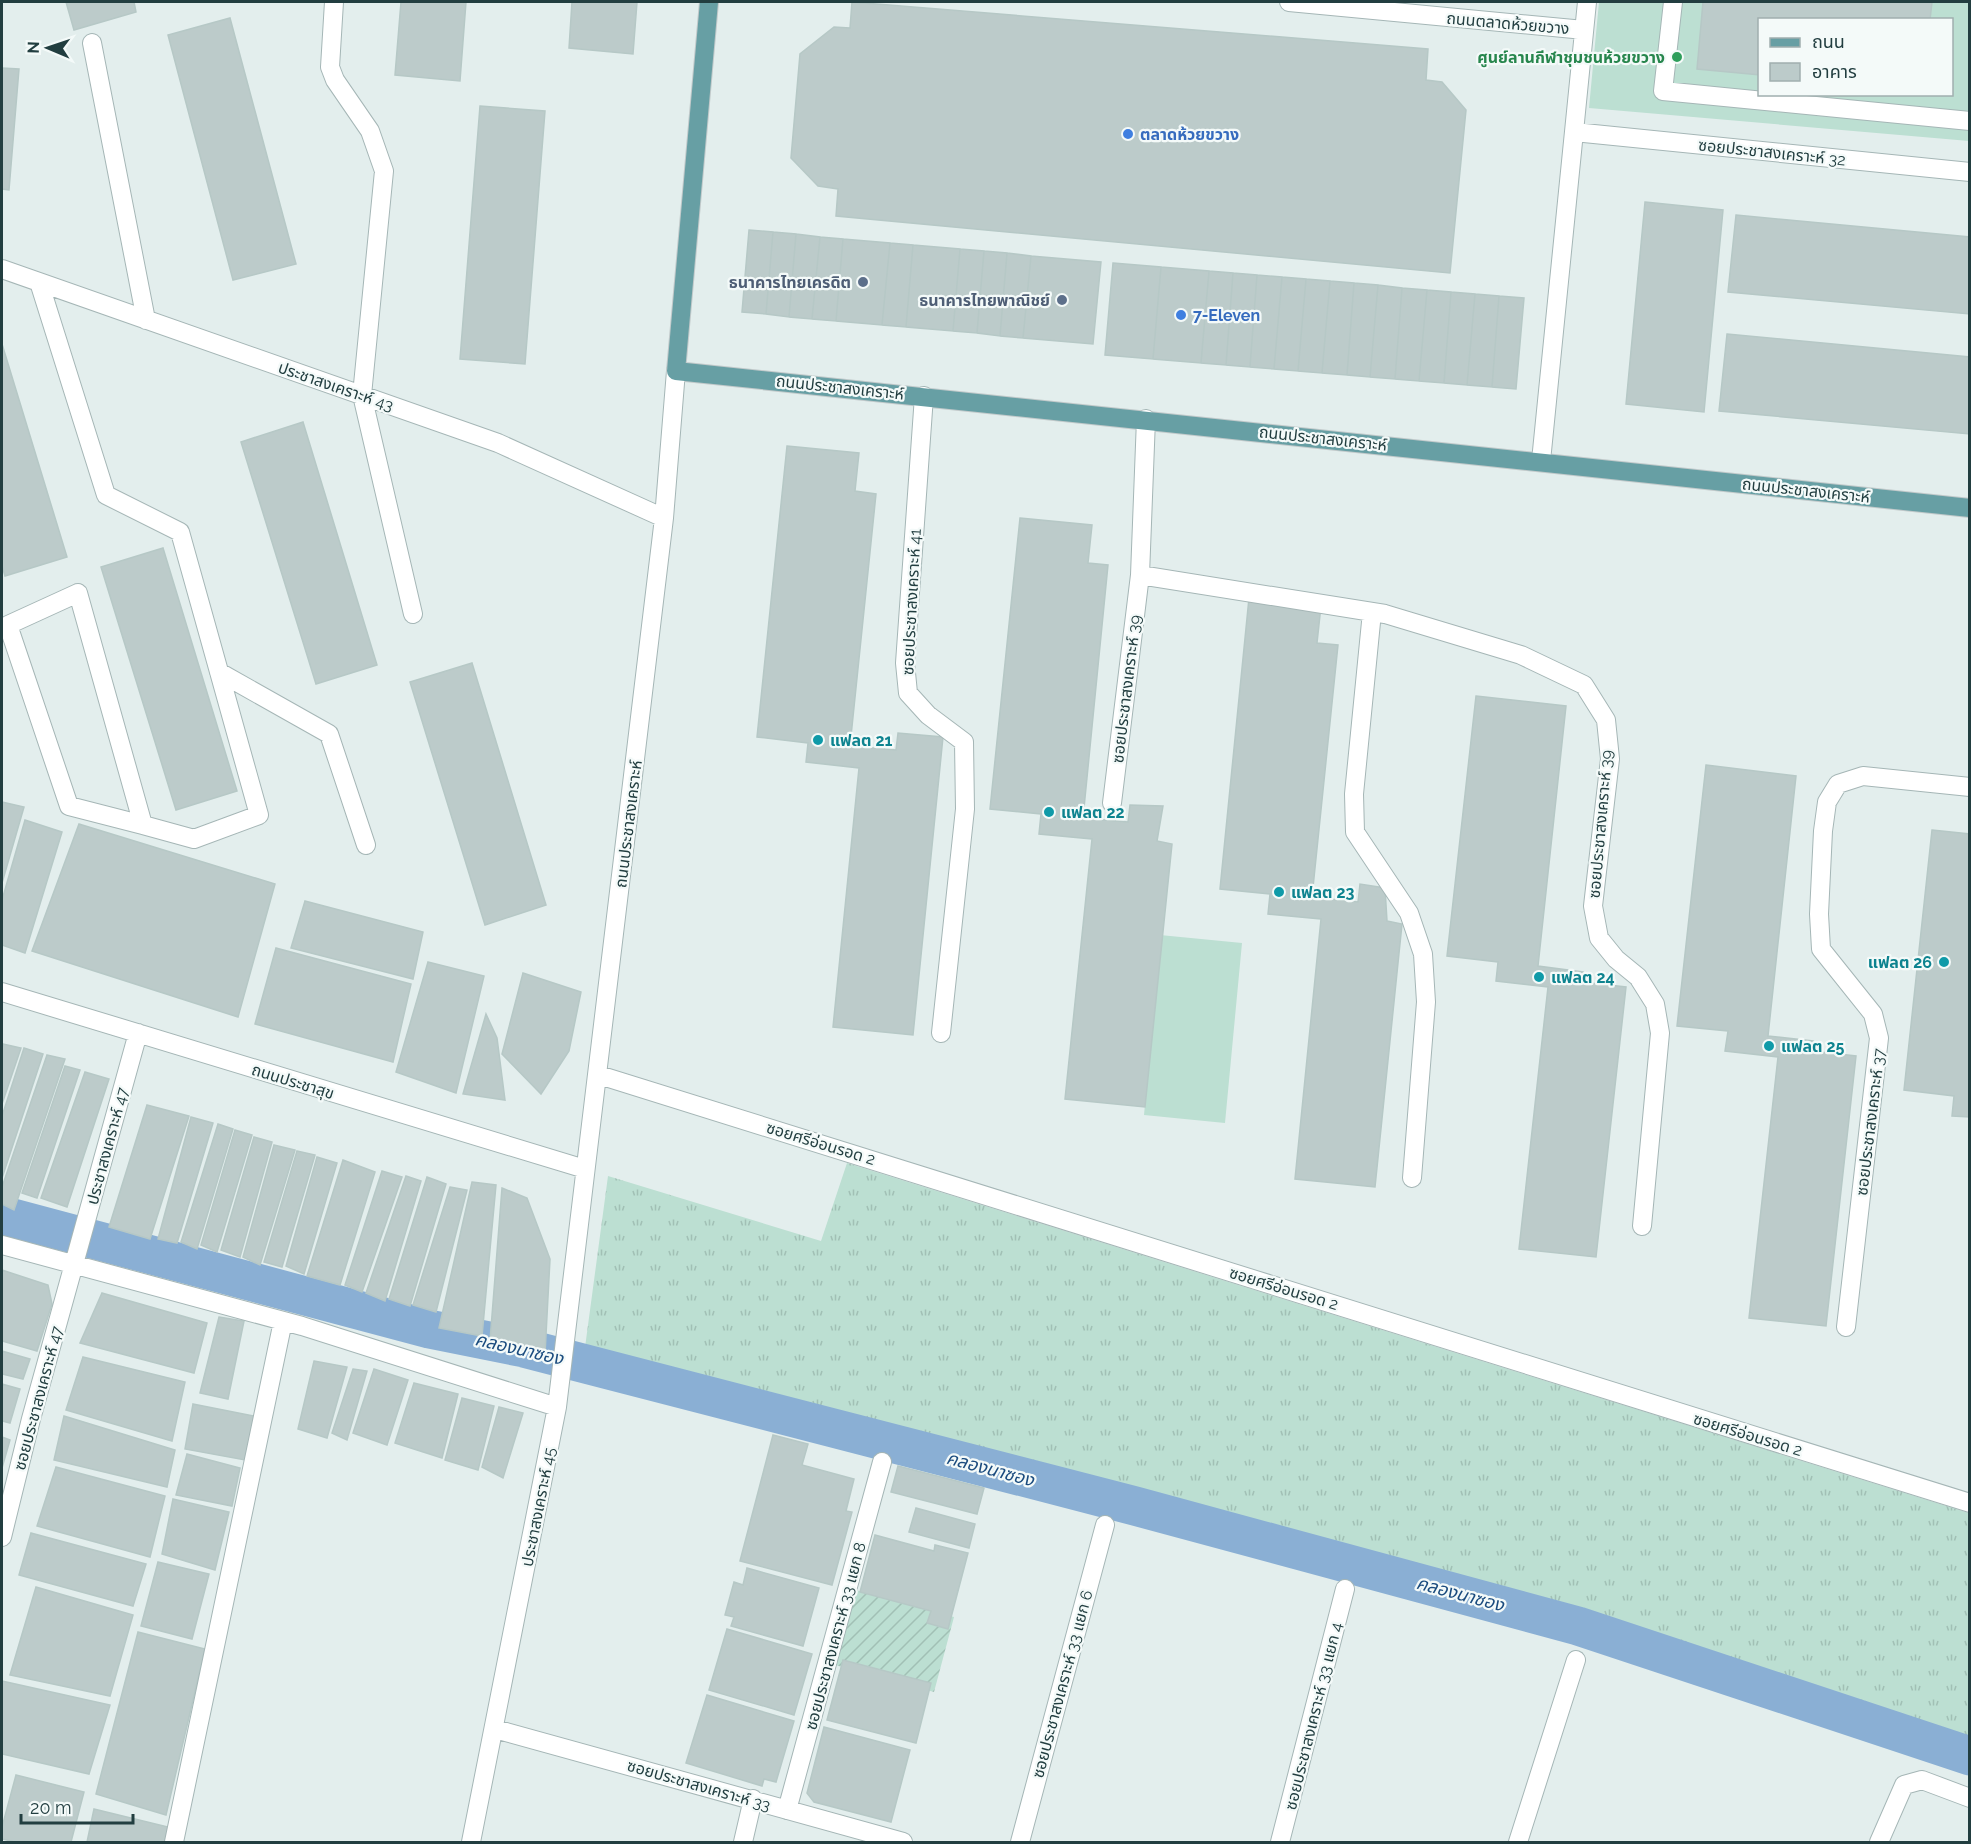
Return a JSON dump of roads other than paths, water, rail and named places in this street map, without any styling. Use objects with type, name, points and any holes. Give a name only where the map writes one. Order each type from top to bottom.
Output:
[{"type":"main road","name":"ถนนประชาสงเคราะห์","points":[[710,2],[676,371],[1970,508]]},
{"type":"street","points":[[322,2],[332,33]]},
{"type":"street","points":[[334,2],[330,67],[335,80],[370,131],[384,171],[362,395],[413,614]]},
{"type":"street","name":"ถนนตลาดห้วยขวาง","points":[[1289,2],[1584,30]]},
{"type":"street","points":[[1541,461],[1587,2]]},
{"type":"street","points":[[1674,2],[1663,91],[1970,121]]},
{"type":"street","points":[[92,43],[146,320]]},
{"type":"street","name":"ซอยประชาสงเคราะห์ 32","points":[[1574,132],[1970,172]]},
{"type":"street","name":"ประชาสงเคราะห์ 43","points":[[2,269],[498,443],[664,518]]},
{"type":"street","points":[[39,282],[106,495],[180,532],[260,815],[194,839],[69,806],[8,625],[78,593],[142,825]]},
{"type":"street","name":"ถนนประชาสงเคราะห์","points":[[585,1169],[599,1075],[664,518],[676,371]]},
{"type":"street","name":"ซอยประชาสงเคราะห์ 41","points":[[924,396],[905,663],[908,693],[928,716],[964,742],[966,777],[965,809],[941,1032]]},
{"type":"street","name":"ซอยประชาสงเคราะห์ 39","points":[[1112,803],[1140,575],[1146,419]]},
{"type":"street","name":"ซอยประชาสงเคราะห์ 39","points":[[1140,575],[1372,612],[1521,655],[1584,684],[1606,720],[1610,759],[1593,906],[1599,938],[1616,959],[1638,977],[1655,1004],[1659,1033],[1642,1226]]},
{"type":"street","points":[[1372,612],[1354,794],[1355,832],[1409,913],[1423,954],[1426,1002],[1412,1178]]},
{"type":"street","points":[[219,672],[329,734],[366,845]]},
{"type":"street","name":"ซอยประชาสงเคราะห์ 37","points":[[1846,1327],[1879,1038],[1873,1014],[1821,949],[1819,914],[1822,831],[1827,802],[1838,784],[1863,776],[1970,787]]},
{"type":"street","name":"ถนนประชาสุข","points":[[2,992],[585,1169]]},
{"type":"street","name":"ประชาสงเคราะห์ 47","points":[[75,1262],[138,1033]]},
{"type":"street","name":"ซอยศรีอ่อนรอด 2","points":[[599,1075],[1970,1503]]},
{"type":"street","name":"ประชาสงเคราะห์ 45","points":[[471,1842],[557,1407],[585,1169]]},
{"type":"street","points":[[2,1245],[75,1262],[282,1321],[557,1407]]},
{"type":"street","name":"ซอยประชาสงเคราะห์ 47","points":[[2,1538],[75,1262]]},
{"type":"street","points":[[174,1842],[282,1321]]},
{"type":"street","name":"ซอยประชาสงเคราะห์ 33 แยก 8","points":[[787,1810],[882,1462]]},
{"type":"street","name":"ซอยประชาสงเคราะห์ 33 แยก 6","points":[[1020,1842],[1105,1525]]},
{"type":"street","name":"ซอยประชาสงเคราะห์ 33 แยก 4","points":[[1280,1842],[1345,1589]]},
{"type":"street","points":[[1518,1842],[1576,1660]]},
{"type":"street","name":"ซอยประชาสงเคราะห์ 33","points":[[495,1729],[903,1842]]},
{"type":"street","points":[[1879,1842],[1904,1785],[1922,1780],[1970,1798]]},
{"type":"street","points":[[743,1842],[753,1799]]},
{"type":"waterway","name":"คลองนาซอง","points":[[2,1215],[429,1329],[524,1348],[1135,1506],[1578,1626],[1970,1756]]},
{"type":"place","name":"ศูนย์ลานกีฬาชุมชนห้วยขวาง","points":[[1677,57]]},
{"type":"place","name":"ตลาดห้วยขวาง","points":[[1128,134]]},
{"type":"place","name":"ธนาคารไทยเครดิต","points":[[863,282]]},
{"type":"place","name":"ธนาคารไทยพาณิชย์","points":[[1062,300]]},
{"type":"place","name":"7-Eleven","points":[[1181,315]]},
{"type":"place","name":"แฟลต 21","points":[[818,740]]},
{"type":"place","name":"แฟลต 22","points":[[1049,812]]},
{"type":"place","name":"แฟลต 23","points":[[1279,892]]},
{"type":"place","name":"แฟลต 26","points":[[1944,962]]},
{"type":"place","name":"แฟลต 24","points":[[1539,977]]},
{"type":"place","name":"แฟลต 25","points":[[1769,1046]]}]
